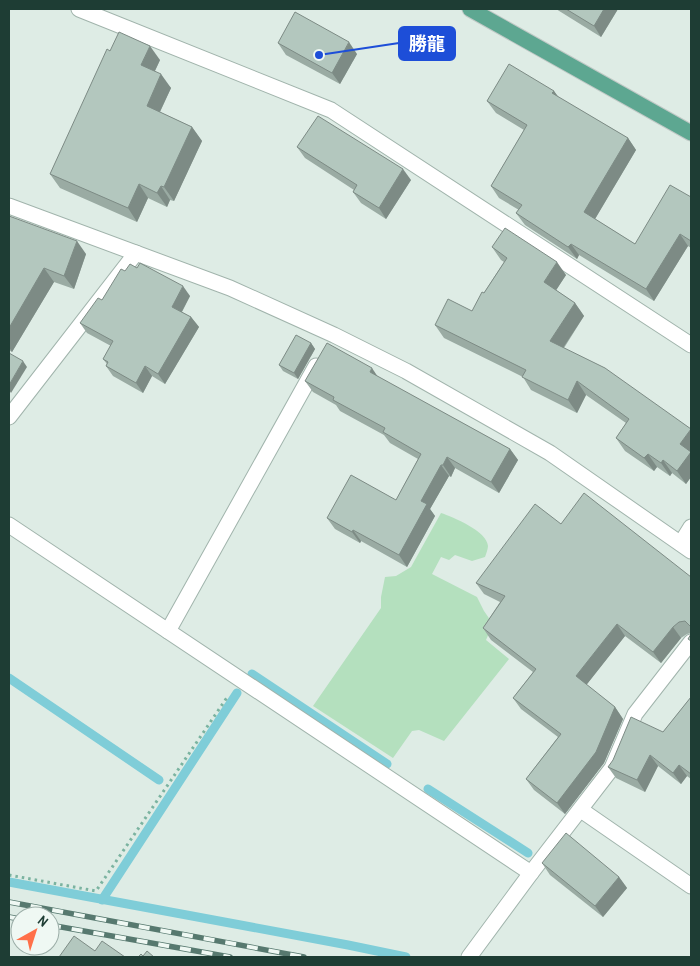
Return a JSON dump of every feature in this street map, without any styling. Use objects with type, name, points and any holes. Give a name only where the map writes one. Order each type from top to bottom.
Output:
[{"type":"main road","points":[[470,9],[691,133]]},
{"type":"street","points":[[79,9],[331,110],[691,345]]},
{"type":"street","points":[[9,206],[230,288],[329,344],[406,370],[550,453],[686,547],[691,527]]},
{"type":"street","points":[[9,417],[136,253]]},
{"type":"street","points":[[168,632],[329,344]]},
{"type":"street","points":[[9,525],[531,873]]},
{"type":"street","points":[[470,957],[531,873],[612,768],[635,714],[691,642]]},
{"type":"street","points":[[581,810],[691,886]]},
{"type":"path","points":[[9,875],[96,891],[240,679]]},
{"type":"green space","points":[[441,513],[461,521],[476,530],[486,540],[488,547],[485,557],[472,561],[455,555],[449,560],[441,557],[432,574],[477,597],[493,624],[486,640],[509,659],[444,741],[419,730],[412,731],[393,758],[313,706],[381,608],[385,577],[396,576],[411,567]]},
{"type":"building","points":[[566,9],[604,9],[594,26]]},
{"type":"building","points":[[295,12],[349,42],[332,73],[278,43]]},
{"type":"building","points":[[119,32],[150,46],[141,65],[161,74],[147,106],[192,127],[164,187],[161,186],[157,193],[139,184],[128,208],[50,174],[107,49],[110,51]]},
{"type":"building","points":[[509,64],[554,91],[552,93],[628,138],[584,212],[635,244],[670,185],[691,197],[691,241],[680,234],[646,289],[571,244],[568,247],[516,213],[522,205],[491,186],[527,125],[487,101]]},
{"type":"building","points":[[318,116],[403,169],[379,208],[353,192],[357,185],[297,147]]},
{"type":"building","points":[[9,216],[77,241],[64,276],[44,268],[9,328]]},
{"type":"building","points":[[505,228],[557,262],[544,282],[575,303],[550,341],[605,368],[691,429],[680,444],[691,452],[677,471],[663,460],[661,463],[648,454],[644,458],[616,438],[629,419],[577,381],[568,400],[522,377],[526,370],[435,325],[448,299],[472,311],[482,292],[484,293],[507,258],[492,247]]},
{"type":"building","points":[[140,263],[183,286],[172,307],[191,317],[158,374],[145,366],[136,383],[106,366],[108,362],[103,359],[113,341],[80,323],[98,298],[102,300],[121,269],[125,271],[130,264],[137,268]]},
{"type":"building","points":[[296,335],[311,343],[294,373],[279,365]]},
{"type":"building","points":[[327,343],[372,368],[370,372],[510,449],[491,482],[447,457],[421,501],[427,504],[399,555],[327,518],[351,475],[396,500],[421,454],[383,432],[385,428],[333,400],[334,397],[305,381]]},
{"type":"building","points":[[9,353],[23,361],[9,385]]},
{"type":"building","points":[[584,493],[691,577],[691,627],[685,621],[679,622],[653,652],[617,624],[576,676],[615,707],[596,752],[557,803],[526,779],[561,734],[513,698],[536,669],[483,628],[505,596],[476,583],[535,504],[561,524]]},
{"type":"building","points":[[691,697],[691,774],[679,765],[673,773],[650,755],[637,780],[608,767],[613,760],[631,717],[663,732]]},
{"type":"building","points":[[566,833],[619,877],[595,906],[542,863]]},
{"type":"building","points":[[74,936],[95,951],[102,941],[125,957],[59,957]]},
{"type":"building","points":[[147,951],[154,957],[138,957],[141,954],[143,956]]},
{"type":"waterway","points":[[252,674],[387,764]]},
{"type":"waterway","points":[[9,678],[159,780]]},
{"type":"waterway","points":[[102,900],[237,693]]},
{"type":"waterway","points":[[428,789],[528,853]]},
{"type":"waterway","points":[[9,882],[406,957]]},
{"type":"railway","points":[[9,902],[304,957]]},
{"type":"railway","points":[[60,927],[230,957]]},
{"type":"place","name":"勝龍","points":[[319,55]]}]
